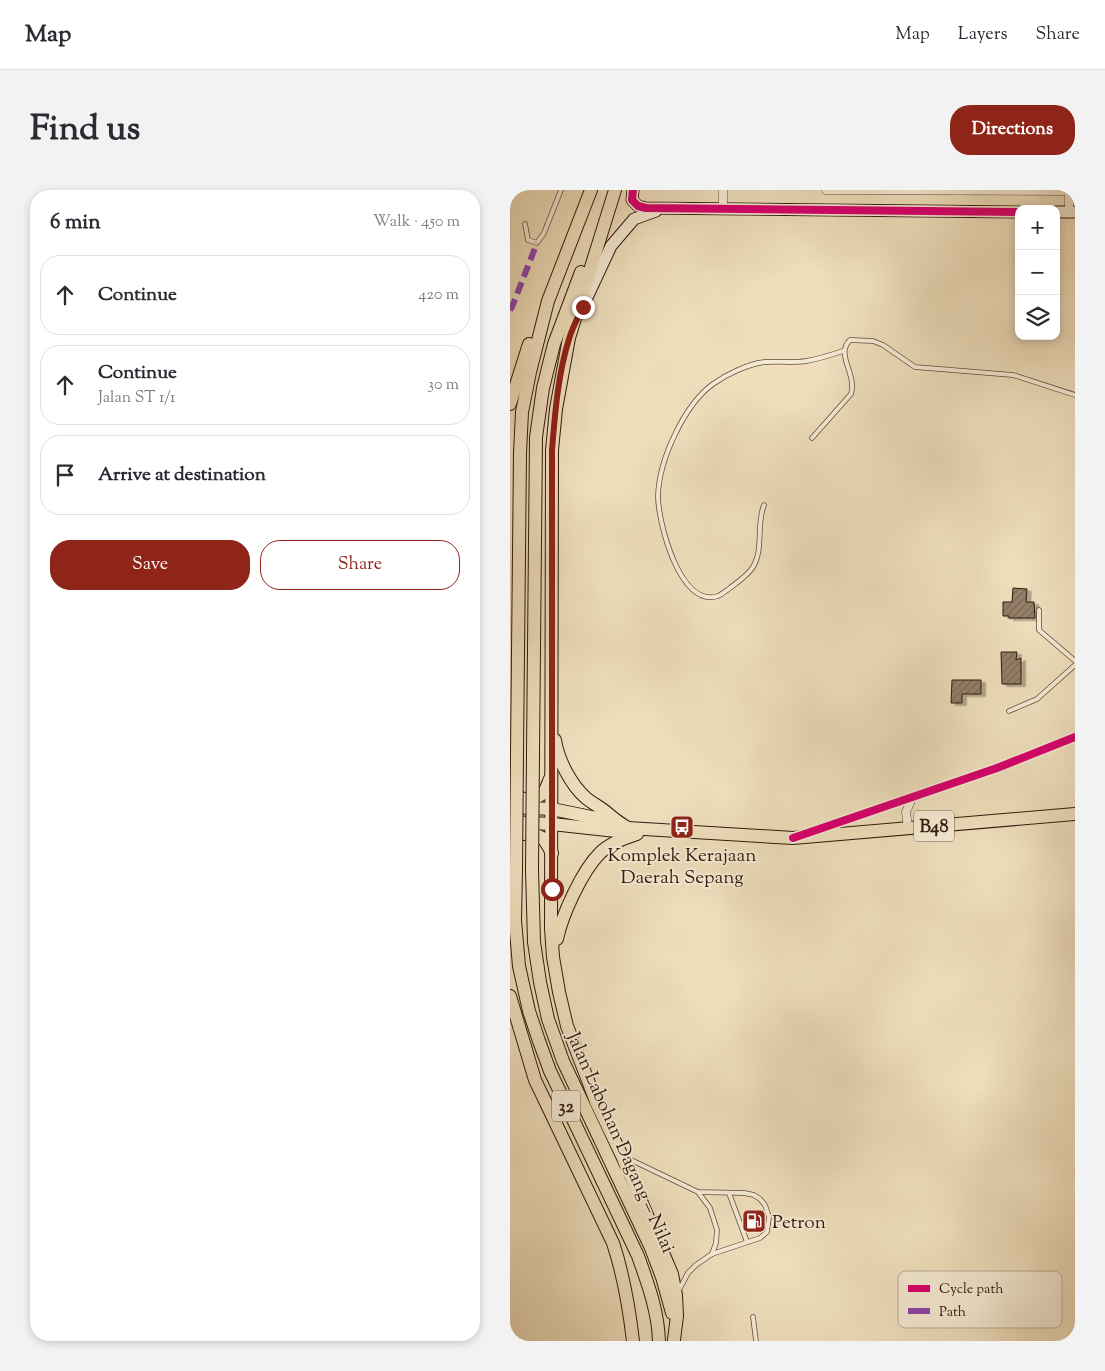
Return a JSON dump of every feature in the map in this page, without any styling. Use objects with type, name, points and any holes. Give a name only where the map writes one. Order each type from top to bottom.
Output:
[{"type":"main road","name":"Jalan Labohan Dagang ‒ Nilai","points":[[591,190],[548,301],[522,412],[515,920],[519,966],[536,1034],[550,1071],[638,1256],[655,1311],[659,1341]]},
{"type":"main road","name":"Jalan Labohan Dagang ‒ Nilai","points":[[614,190],[554,344],[543,388],[536,437],[532,870],[534,942],[548,1019],[563,1061],[651,1248],[671,1307],[674,1340]]},
{"type":"main road","points":[[614,190],[569,338],[556,409],[552,450],[552,718],[550,779],[553,957],[567,1026],[597,1104],[622,1156],[672,1274],[676,1294],[677,1316],[674,1340]]},
{"type":"main road","points":[[510,404],[530,340],[548,301]]},
{"type":"main road","points":[[552,718],[555,744],[564,766],[575,785],[586,798],[622,825]]},
{"type":"main road","points":[[510,795],[517,799],[533,799],[544,793],[550,779]]},
{"type":"main road","name":"B48","points":[[510,807],[552,809],[649,830],[793,838],[1075,814]]},
{"type":"main road","name":"B48","points":[[510,822],[552,824],[616,831],[622,825]]},
{"type":"main road","points":[[553,957],[560,925],[566,910],[599,853],[622,838],[649,830]]},
{"type":"main road","points":[[510,839],[513,836],[526,834],[539,836],[545,841],[552,853]]},
{"type":"main road","points":[[510,996],[535,1080],[613,1243],[625,1284],[633,1341]]},
{"type":"street","points":[[577,226],[586,190]]},
{"type":"street","points":[[633,190],[632,200],[638,206],[646,208],[1015,212]]},
{"type":"street","points":[[722,210],[724,190]]},
{"type":"street","points":[[826,190],[1069,191],[1072,212]]},
{"type":"street","points":[[569,338],[611,246],[634,219],[665,208]]},
{"type":"street","points":[[793,838],[997,768],[1075,737]]},
{"type":"street","points":[[908,828],[906,812],[912,798]]},
{"type":"lane","points":[[525,224],[528,240],[537,243],[544,233],[561,190]]},
{"type":"lane","points":[[812,438],[851,394],[853,380],[843,352],[844,345],[850,340],[874,341],[915,367],[1013,375],[1075,395]]},
{"type":"lane","points":[[764,505],[761,512],[759,544],[753,567],[739,581],[717,596],[705,596],[691,590],[681,576],[670,549],[659,513],[658,495],[661,473],[674,437],[687,411],[699,396],[714,384],[754,365],[766,362],[788,363],[843,352]]},
{"type":"lane","points":[[1039,610],[1039,630],[1075,661]]},
{"type":"lane","points":[[1009,711],[1036,699],[1075,665]]},
{"type":"lane","points":[[622,1156],[698,1192],[754,1195],[760,1198],[765,1206],[769,1217],[767,1232],[760,1238],[712,1254],[688,1273],[676,1294]]},
{"type":"lane","points":[[698,1192],[710,1208],[717,1230],[716,1244],[712,1254]]},
{"type":"lane","points":[[729,1193],[747,1242]]},
{"type":"lane","points":[[754,1317],[756,1341]]},
{"type":"building","points":[[1013,588],[1027,589],[1026,602],[1034,602],[1035,618],[1009,618],[1009,616],[1003,616],[1003,602],[1012,602]]},
{"type":"building","points":[[1001,652],[1017,652],[1016,660],[1021,658],[1021,684],[1002,684]]},
{"type":"building","points":[[952,680],[981,680],[981,694],[962,694],[962,703],[951,703]]},
{"type":"marked path","points":[[510,310],[537,243]]},
{"type":"cycle path","points":[[633,190],[632,200],[638,206],[646,208],[1015,212]]},
{"type":"cycle path","points":[[793,838],[997,768],[1075,737]]},
{"type":"place","name":"Komplek Kerajaan Daerah Sepang","points":[[682,827]]},
{"type":"place","name":"Petron","points":[[754,1221]]},
{"type":"route","points":[[552,889],[550,779],[552,718],[552,450],[556,409],[565,355],[569,338],[583,307]]}]
